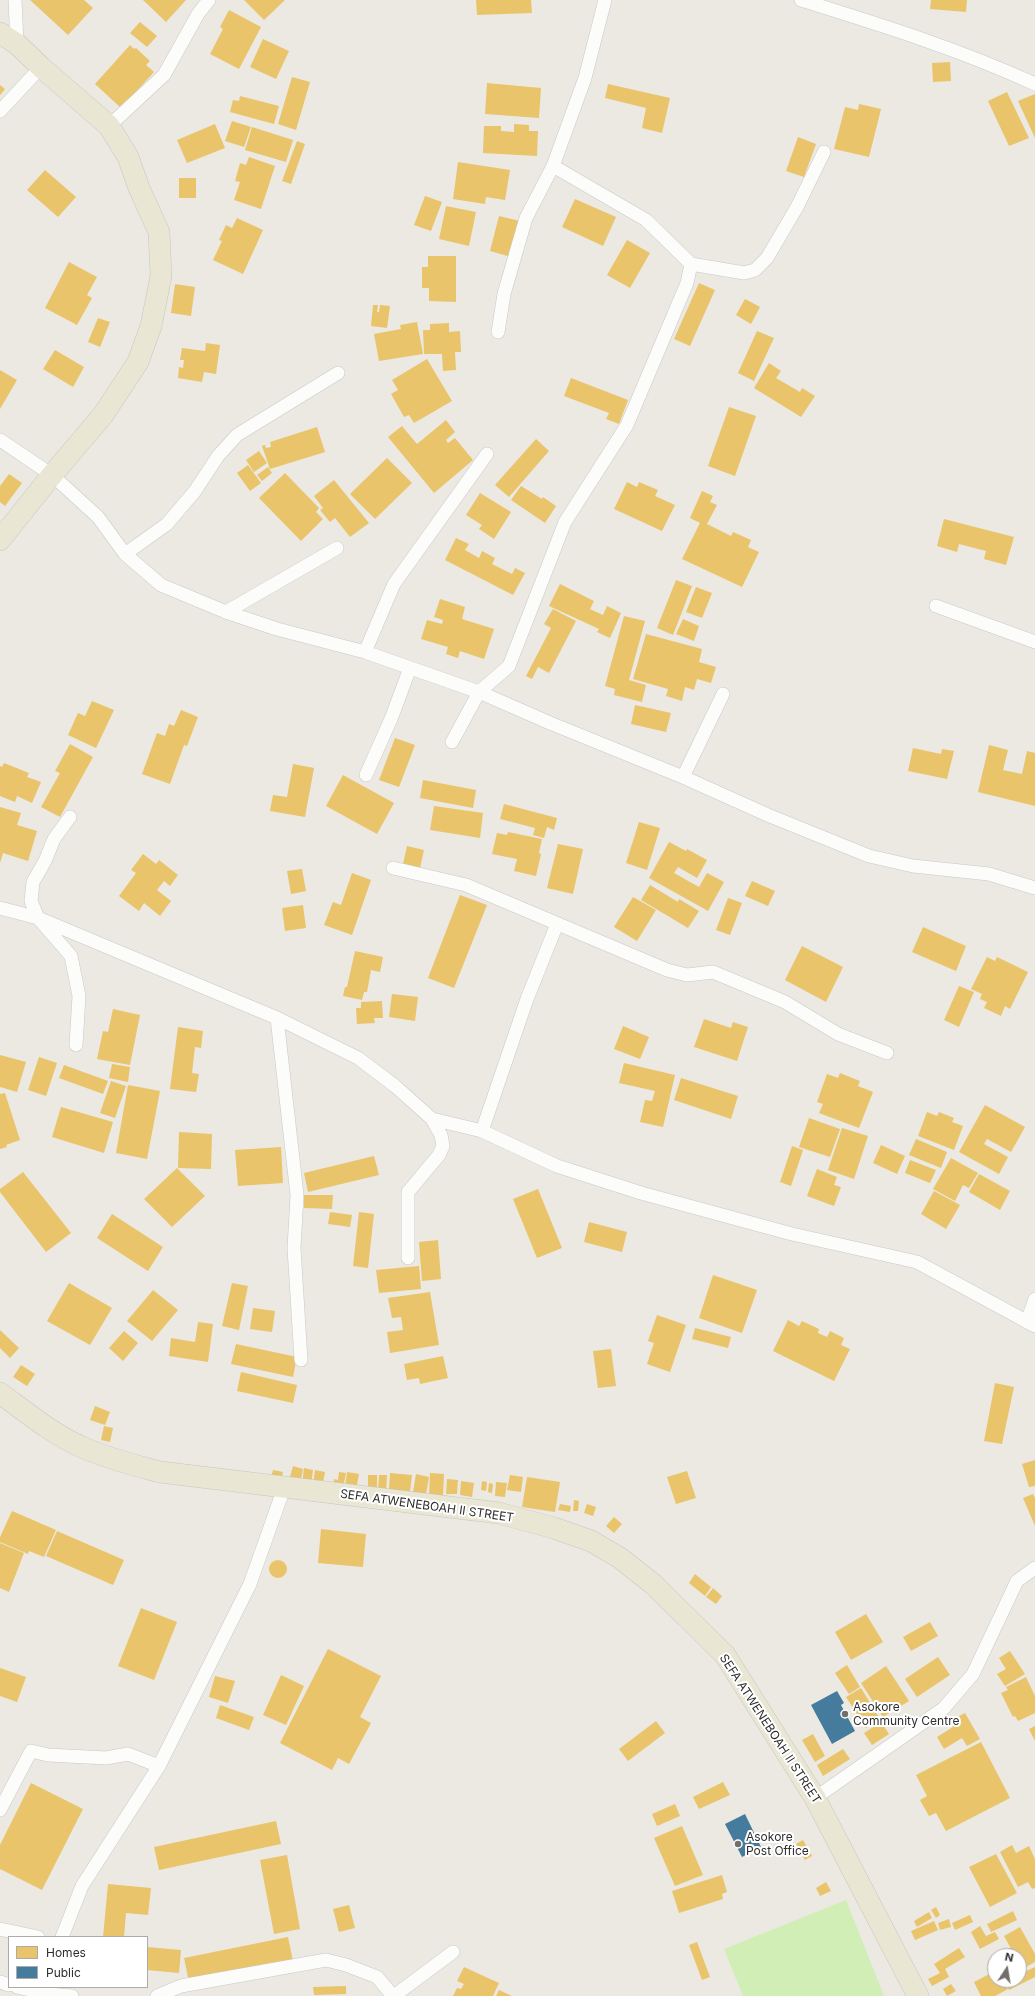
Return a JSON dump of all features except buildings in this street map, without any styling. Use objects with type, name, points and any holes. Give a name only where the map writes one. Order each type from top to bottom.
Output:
[{"type":"main road","points":[[0,33],[17,44],[41,67],[109,126],[128,157],[139,188],[159,232],[161,276],[151,326],[138,362],[103,415],[52,474],[0,540]]},
{"type":"main road","name":"SEFA ATWENEBOAH II STREET","points":[[0,1393],[44,1426],[83,1448],[116,1460],[160,1472],[499,1513],[554,1528],[591,1541],[620,1558],[653,1584],[725,1655],[815,1798],[918,1996]]},
{"type":"street","points":[[15,0],[17,44]]},
{"type":"street","points":[[109,126],[164,75],[198,14],[209,0]]},
{"type":"street","points":[[498,332],[504,294],[526,218],[553,166],[585,78],[605,0]]},
{"type":"street","points":[[801,0],[917,36],[987,62],[1035,84]]},
{"type":"street","points":[[0,111],[41,67]]},
{"type":"street","points":[[553,166],[646,220],[691,264],[744,273],[755,270],[767,258],[797,207],[824,152]]},
{"type":"street","points":[[452,742],[479,692],[509,666],[566,522],[626,425],[687,283],[691,264]]},
{"type":"street","points":[[125,554],[167,524],[195,491],[218,456],[236,435],[338,373]]},
{"type":"street","points":[[0,440],[52,474],[98,516],[125,554],[161,584],[226,612],[278,629],[365,652],[479,692],[550,723],[683,777],[770,816],[869,856],[914,866],[989,874],[1035,888]]},
{"type":"street","points":[[365,652],[394,584],[487,454]]},
{"type":"street","points":[[226,612],[337,548]]},
{"type":"street","points":[[936,606],[1035,642]]},
{"type":"street","points":[[366,775],[391,719],[410,668]]},
{"type":"street","points":[[683,777],[723,694]]},
{"type":"street","points":[[70,817],[54,839],[45,861],[33,882],[31,901],[38,918],[71,956],[79,996],[76,1045]]},
{"type":"street","points":[[393,868],[466,885],[627,952],[666,970],[687,975],[713,972],[785,1002],[838,1034],[887,1054]]},
{"type":"street","points":[[0,908],[38,918],[277,1018],[358,1058],[395,1086],[432,1119],[441,1135],[443,1146],[438,1155],[408,1192],[408,1258]]},
{"type":"street","points":[[482,1131],[527,999],[557,924]]},
{"type":"street","points":[[277,1018],[296,1195],[294,1248],[301,1360]]},
{"type":"street","points":[[432,1119],[482,1131],[557,1166],[641,1193],[792,1234],[916,1262],[1031,1324],[1035,1299]]},
{"type":"street","points":[[62,1936],[82,1886],[159,1766],[250,1584],[284,1488]]},
{"type":"street","points":[[815,1798],[944,1708],[973,1674],[1017,1582],[1035,1568]]},
{"type":"street","points":[[0,1810],[31,1751],[48,1755],[106,1758],[128,1754],[159,1766]]},
{"type":"street","points":[[0,1929],[33,1936]]},
{"type":"street","points":[[157,1996],[181,1986],[326,1960],[346,1965],[377,1977],[393,1996],[453,1952]]},
{"type":"street","points":[[28,1988],[49,1990],[72,1996]]},
{"type":"green space","points":[[846,1900],[884,1996],[743,1996],[724,1949]]},
{"type":"place","name":"Asokore Community Centre","points":[[845,1714]]},
{"type":"place","name":"Asokore Post Office","points":[[738,1844]]}]
